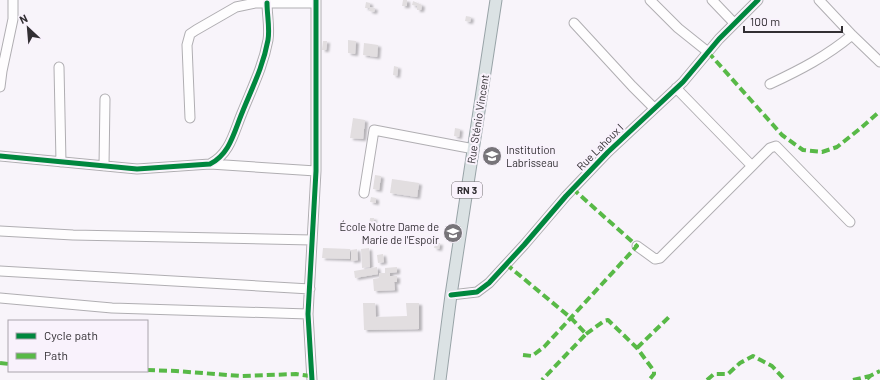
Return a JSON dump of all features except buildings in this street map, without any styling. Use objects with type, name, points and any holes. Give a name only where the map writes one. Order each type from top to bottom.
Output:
[{"type":"main road","name":"Rue Sténio Vincent","points":[[440,380],[451,295],[496,0]]},
{"type":"street","points":[[0,87],[13,19],[13,0]]},
{"type":"street","points":[[650,0],[678,28],[708,52]]},
{"type":"street","points":[[712,0],[734,24]]},
{"type":"street","name":"Rue Lahoux I","points":[[451,295],[477,292],[489,283],[524,246],[566,196],[608,152],[683,82],[708,52],[758,0]]},
{"type":"street","points":[[819,0],[852,36],[880,62]]},
{"type":"street","points":[[190,118],[187,45],[190,34],[236,7],[255,3],[316,1],[316,171],[308,314],[312,380]]},
{"type":"street","points":[[210,164],[217,160],[231,142],[242,112],[257,79],[268,39],[266,3]]},
{"type":"street","points":[[574,23],[654,108]]},
{"type":"street","points":[[770,84],[805,68],[841,45],[852,36]]},
{"type":"street","points":[[59,67],[61,162]]},
{"type":"street","points":[[676,88],[752,166]]},
{"type":"street","points":[[104,99],[104,166]]},
{"type":"street","points":[[364,193],[374,130],[474,149]]},
{"type":"street","points":[[637,246],[655,259],[660,258],[770,148],[776,146],[850,222]]},
{"type":"street","points":[[0,156],[137,169],[210,164],[316,171]]},
{"type":"street","points":[[0,231],[312,240]]},
{"type":"street","points":[[0,271],[310,289]]},
{"type":"street","points":[[0,298],[112,308],[308,314]]},
{"type":"marked path","points":[[708,52],[782,135],[803,150],[822,152],[837,147],[880,111]]},
{"type":"marked path","points":[[523,355],[532,356],[544,347],[637,246],[573,189]]},
{"type":"marked path","points":[[506,264],[571,318],[586,334],[542,380]]},
{"type":"marked path","points":[[637,348],[669,317]]},
{"type":"marked path","points":[[586,334],[604,321],[608,320],[637,348],[654,371],[654,374],[649,380]]},
{"type":"marked path","points":[[707,380],[714,374],[728,374],[740,363],[753,356],[772,366],[785,380]]},
{"type":"marked path","points":[[0,363],[8,364]]},
{"type":"marked path","points":[[148,370],[241,376],[296,374],[311,376]]},
{"type":"marked path","points":[[867,379],[880,371]]},
{"type":"marked path","points":[[853,380],[870,376]]},
{"type":"cycle path","points":[[312,380],[308,314],[316,171],[316,0]]},
{"type":"cycle path","points":[[451,295],[477,292],[489,283],[566,196],[608,152],[683,82],[719,39],[758,0]]},
{"type":"cycle path","points":[[0,156],[137,169],[210,164],[217,160],[230,142],[266,50],[269,35],[267,3]]},
{"type":"place","name":"Institution Labrisseau","points":[[492,156]]},
{"type":"place","name":"École Notre Dame de Marie de l'Espoir","points":[[453,233]]}]
